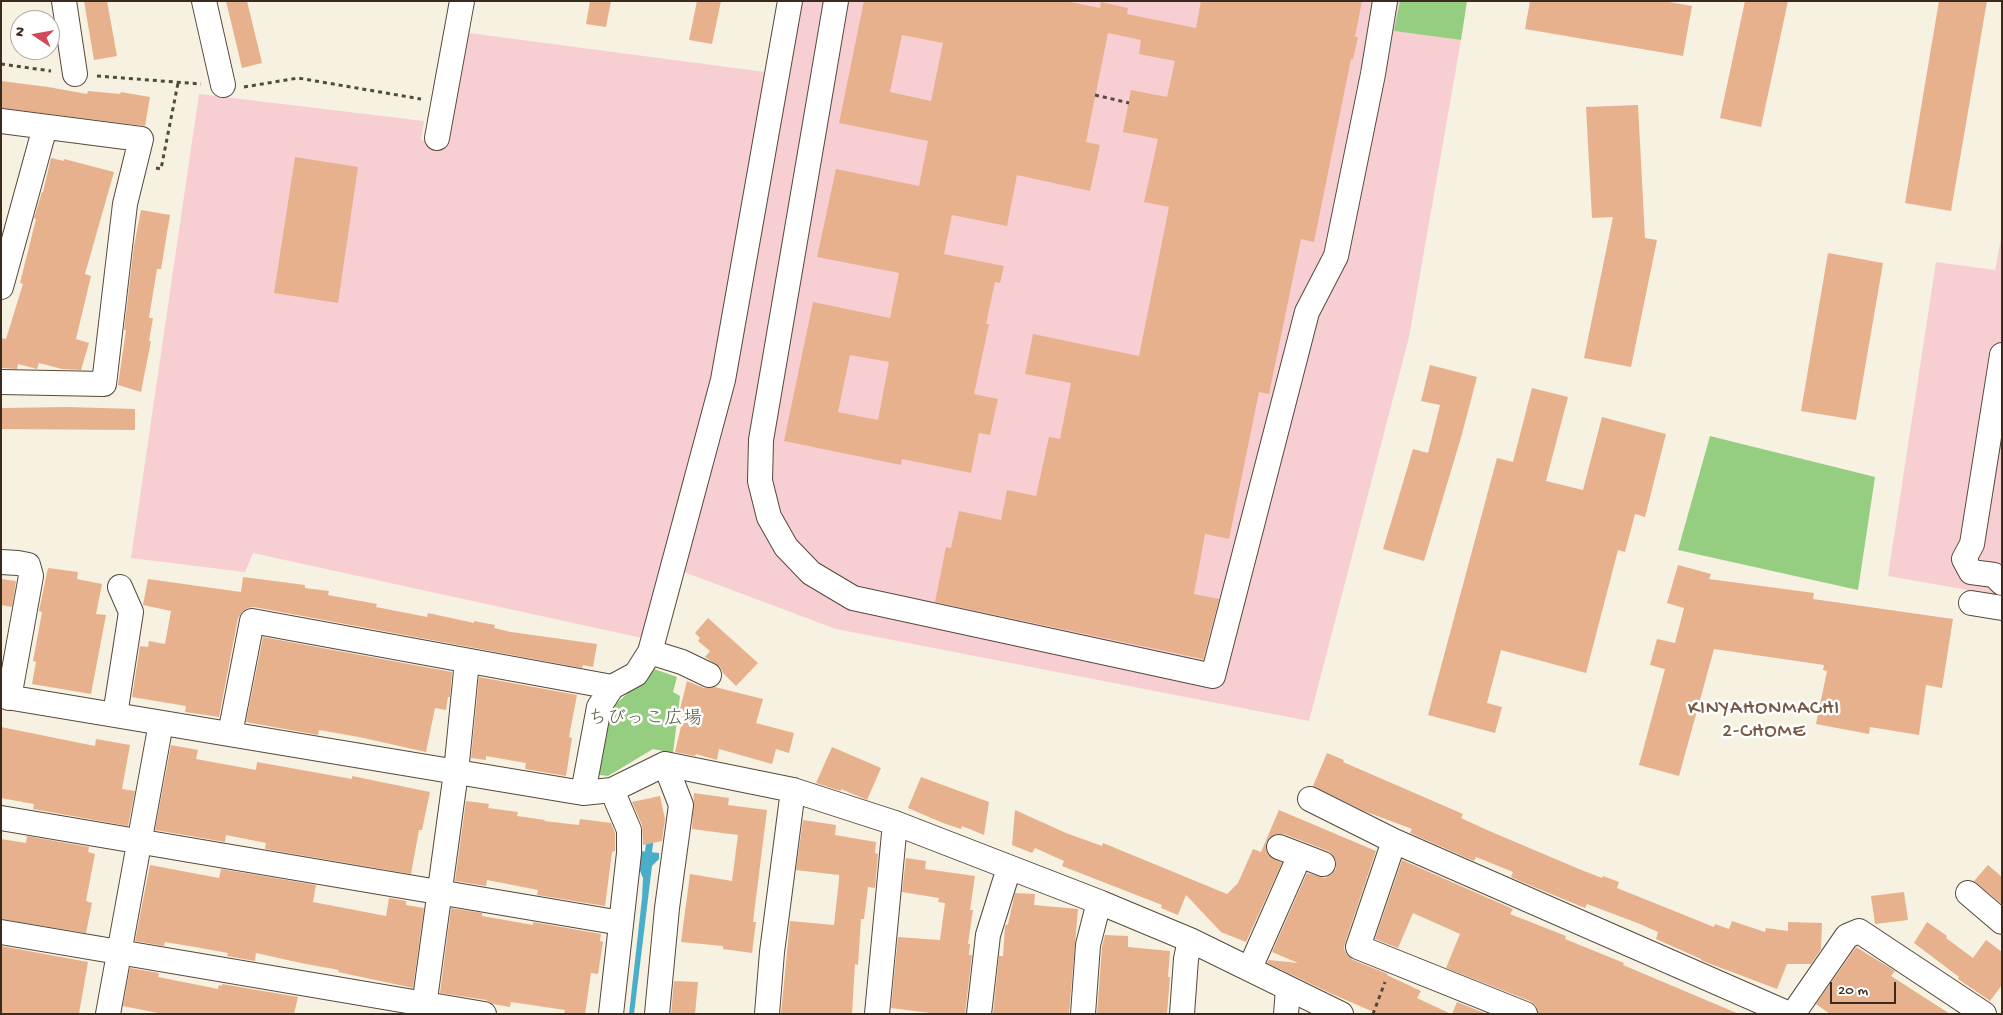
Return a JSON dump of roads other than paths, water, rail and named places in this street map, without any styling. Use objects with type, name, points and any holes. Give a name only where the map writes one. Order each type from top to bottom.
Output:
[{"type":"street","points":[[64,1],[75,74]]},
{"type":"street","points":[[204,1],[223,85]]},
{"type":"street","points":[[437,138],[462,1]]},
{"type":"street","points":[[583,793],[599,707],[612,688],[636,674],[650,652],[723,380],[790,1]]},
{"type":"street","points":[[836,1],[761,440],[760,481],[768,517],[786,547],[810,573],[852,598],[1213,676],[1307,312],[1336,256],[1373,74],[1385,1]]},
{"type":"street","points":[[1,122],[141,139],[125,204],[104,384],[1,382]]},
{"type":"street","points":[[1,287],[45,127]]},
{"type":"street","points":[[2002,355],[1972,544],[1964,560],[1971,572],[1994,575],[2002,583]]},
{"type":"street","points":[[1,562],[28,565],[31,576],[5,697],[583,793],[612,790],[665,764],[793,790],[896,823],[1099,902],[1190,940],[1340,1014]]},
{"type":"street","points":[[115,715],[131,612],[120,587]]},
{"type":"street","points":[[1971,603],[2001,602]]},
{"type":"street","points":[[230,734],[252,621],[612,688]]},
{"type":"street","points":[[650,652],[682,662],[709,675]]},
{"type":"street","points":[[424,1009],[456,772],[467,661]]},
{"type":"street","points":[[108,1014],[161,723]]},
{"type":"street","points":[[657,1014],[681,805],[665,764]]},
{"type":"street","points":[[611,1014],[629,853],[629,830],[612,790]]},
{"type":"street","points":[[767,1014],[772,952],[793,790]]},
{"type":"street","points":[[1310,799],[1394,841],[1789,1014]]},
{"type":"street","points":[[1,818],[621,923]]},
{"type":"street","points":[[877,1014],[896,823]]},
{"type":"street","points":[[1394,841],[1358,947],[1525,1014]]},
{"type":"street","points":[[1250,968],[1290,851],[1323,864]]},
{"type":"street","points":[[979,1014],[988,935],[1009,868]]},
{"type":"street","points":[[1968,892],[2002,922]]},
{"type":"street","points":[[1083,1014],[1088,945],[1099,902]]},
{"type":"street","points":[[1794,1014],[1847,936],[1859,931],[1984,1014]]},
{"type":"street","points":[[1,932],[120,952],[424,1009],[484,1014]]},
{"type":"street","points":[[1182,1014],[1186,959],[1190,940]]},
{"type":"street","points":[[1286,1014],[1288,989]]},
{"type":"water","points":[[640,851],[659,853],[659,859],[652,866],[634,1014],[629,1014],[642,898],[643,878],[638,866]]},
{"type":"waterway","points":[[647,861],[651,835]]},
{"type":"district","name":"KINYAHONMACHI 2-CHOME","points":[[1764,722]]},
{"type":"park label","name":"ちびっこ広場","points":[[645,720]]}]
